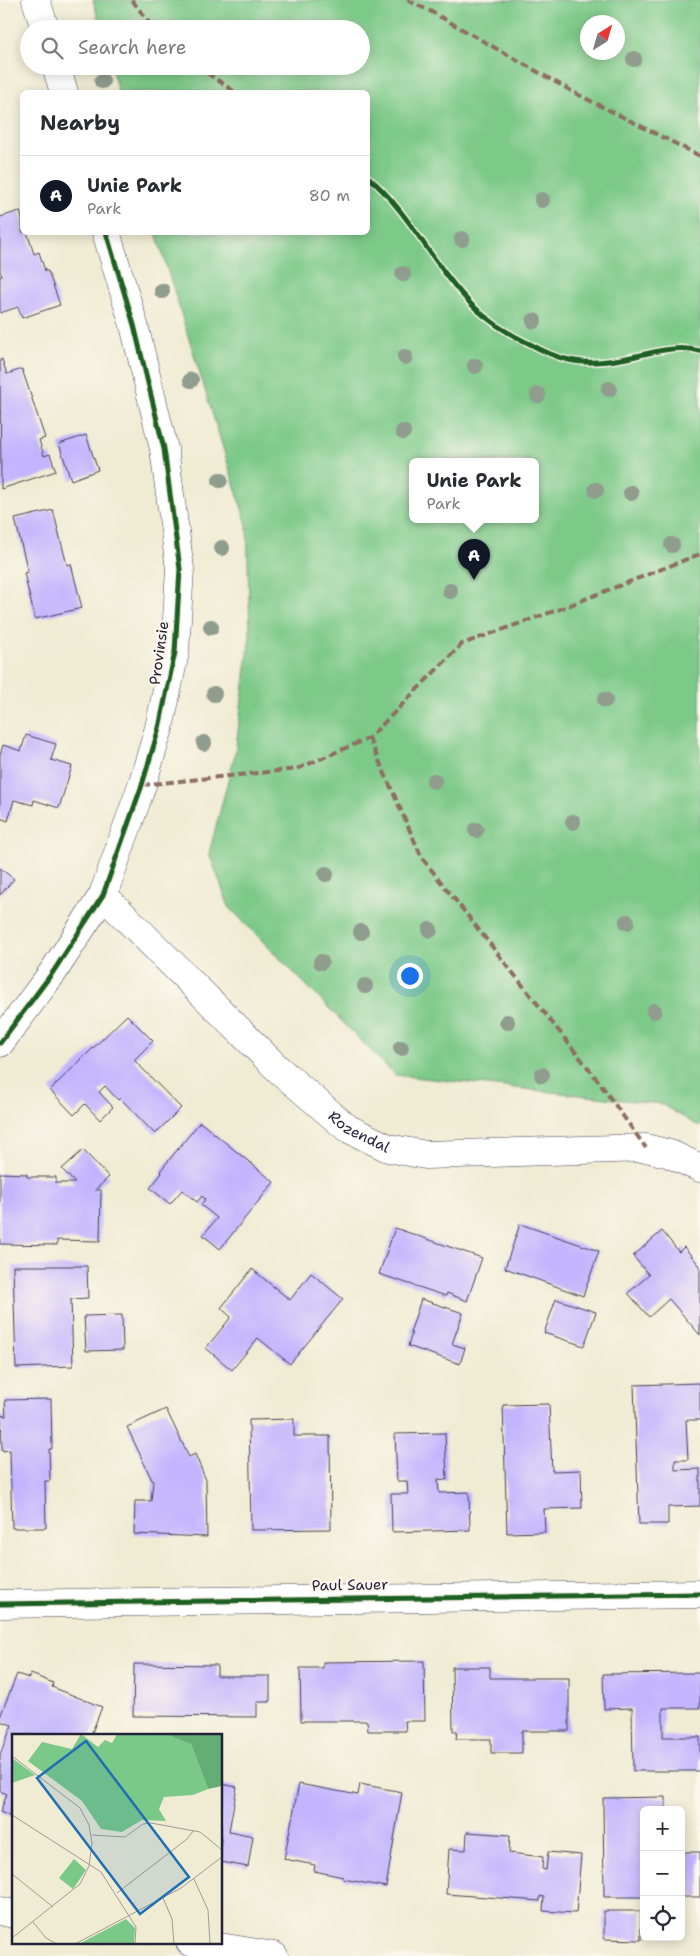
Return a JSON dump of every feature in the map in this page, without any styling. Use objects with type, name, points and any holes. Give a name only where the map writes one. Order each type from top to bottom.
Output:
[{"type":"street","points":[[36,0],[42,20]]},
{"type":"street","points":[[59,75],[63,90]]},
{"type":"street","name":"Provinsie","points":[[0,1043],[53,972],[102,896],[142,785],[159,728],[175,652],[180,569],[164,449],[134,325],[107,235]]},
{"type":"street","name":"Rozendal","points":[[102,896],[278,1069],[347,1128],[388,1148],[426,1155],[646,1148],[670,1154],[700,1168]]},
{"type":"street","name":"Paul Sauer","points":[[0,1604],[700,1594]]},
{"type":"street","points":[[202,1944],[274,1956]]},
{"type":"green space","points":[[93,0],[700,0],[700,1127],[661,1104],[395,1075],[229,907],[209,853],[235,754],[250,636],[247,525],[157,235],[370,235],[370,90],[117,90],[113,75],[370,75],[370,20],[99,20]]},
{"type":"building","points":[[20,211],[20,235],[28,235],[34,254],[39,252],[60,305],[22,318],[18,307],[0,313],[0,276],[2,276],[0,271],[0,217]]},
{"type":"building","points":[[2,359],[7,374],[22,369],[45,438],[39,440],[44,456],[50,454],[56,471],[1,489],[0,360]]},
{"type":"building","points":[[86,435],[98,470],[71,480],[59,444]]},
{"type":"building","points":[[53,510],[67,565],[71,564],[82,608],[35,619],[24,573],[28,572],[15,519]]},
{"type":"building","points":[[26,735],[56,744],[51,760],[72,766],[59,808],[34,800],[33,805],[14,800],[8,821],[0,818],[0,755],[3,745],[21,751]]},
{"type":"building","points":[[0,868],[14,879],[0,895]]},
{"type":"building","points":[[127,1015],[153,1041],[134,1060],[181,1108],[155,1134],[120,1098],[118,1100],[105,1086],[99,1092],[113,1107],[100,1120],[85,1104],[74,1115],[50,1090]]},
{"type":"building","points":[[200,1122],[274,1182],[220,1249],[203,1235],[217,1218],[201,1205],[205,1199],[202,1196],[197,1202],[182,1190],[170,1204],[150,1188],[162,1173],[160,1171]]},
{"type":"building","points":[[83,1150],[109,1177],[95,1190],[101,1190],[100,1241],[57,1240],[57,1245],[0,1244],[0,1173],[27,1174],[27,1177],[56,1177],[56,1183],[75,1183],[62,1169]]},
{"type":"building","points":[[520,1224],[599,1251],[583,1296],[505,1268]]},
{"type":"building","points":[[395,1228],[482,1258],[467,1301],[447,1293],[446,1296],[379,1274]]},
{"type":"building","points":[[662,1231],[679,1252],[684,1247],[700,1266],[700,1335],[669,1299],[649,1317],[628,1293],[649,1275],[633,1256]]},
{"type":"building","points":[[13,1266],[87,1266],[88,1298],[71,1299],[73,1366],[16,1368]]},
{"type":"building","points":[[252,1269],[290,1300],[311,1273],[343,1299],[290,1364],[258,1338],[232,1370],[206,1348],[231,1317],[221,1308]]},
{"type":"building","points":[[421,1299],[463,1313],[452,1344],[465,1348],[460,1364],[408,1346],[412,1333],[410,1333]]},
{"type":"building","points":[[556,1299],[596,1312],[584,1346],[544,1333]]},
{"type":"building","points":[[122,1315],[123,1350],[86,1351],[84,1316]]},
{"type":"building","points":[[700,1383],[700,1420],[686,1420],[688,1460],[675,1460],[675,1470],[700,1469],[700,1506],[668,1507],[668,1524],[639,1524],[634,1385]]},
{"type":"building","points":[[51,1399],[52,1449],[49,1449],[50,1481],[45,1481],[46,1528],[12,1528],[10,1450],[2,1451],[1,1415],[6,1416],[5,1400]]},
{"type":"building","points":[[549,1404],[552,1471],[581,1470],[582,1508],[544,1509],[545,1532],[507,1533],[503,1405]]},
{"type":"building","points":[[166,1409],[189,1457],[195,1454],[206,1480],[207,1537],[134,1534],[135,1501],[151,1501],[153,1482],[127,1427]]},
{"type":"building","points":[[294,1419],[294,1436],[330,1436],[331,1529],[251,1530],[249,1420]]},
{"type":"building","points":[[445,1433],[447,1480],[438,1479],[439,1493],[469,1492],[470,1530],[392,1532],[391,1494],[408,1494],[407,1481],[397,1481],[395,1434]]},
{"type":"building","points":[[424,1661],[425,1721],[405,1721],[406,1731],[368,1731],[367,1721],[301,1721],[300,1668],[323,1668],[323,1662]]},
{"type":"building","points":[[134,1664],[217,1665],[217,1676],[270,1676],[270,1702],[257,1702],[257,1717],[133,1716]]},
{"type":"building","points":[[452,1667],[490,1667],[490,1678],[569,1678],[569,1731],[522,1731],[522,1753],[491,1753],[491,1739],[456,1739],[457,1731],[453,1731]]},
{"type":"building","points":[[700,1673],[700,1708],[663,1708],[663,1737],[700,1737],[700,1771],[633,1771],[632,1708],[604,1709],[603,1674]]},
{"type":"building","points":[[17,1674],[29,1678],[31,1674],[53,1683],[52,1687],[102,1707],[91,1734],[12,1734],[12,1817],[0,1812],[7,1794],[0,1791],[0,1755],[12,1725],[0,1721]]},
{"type":"building","points":[[222,1784],[237,1787],[229,1831],[253,1836],[248,1867],[222,1862]]},
{"type":"building","points":[[299,1784],[358,1795],[360,1784],[402,1792],[386,1887],[343,1879],[343,1877],[314,1871],[315,1865],[284,1859]]},
{"type":"building","points":[[666,1797],[666,1806],[640,1806],[640,1897],[604,1897],[603,1798]]},
{"type":"building","points":[[467,1832],[510,1835],[509,1853],[543,1857],[542,1869],[546,1870],[548,1852],[581,1855],[576,1913],[543,1911],[544,1897],[540,1896],[540,1901],[446,1894],[449,1849],[466,1850]]},
{"type":"building","points":[[685,1852],[700,1852],[700,1897],[685,1897]]},
{"type":"building","points":[[604,1911],[640,1911],[640,1940],[604,1939]]},
{"type":"marked path","points":[[132,0],[147,20]]},
{"type":"marked path","points":[[407,0],[430,11],[575,93],[700,156]]},
{"type":"marked path","points":[[210,75],[232,90]]},
{"type":"marked path","points":[[142,785],[297,769],[369,738],[462,644],[560,609],[700,554]]},
{"type":"marked path","points":[[369,738],[422,858],[596,1078],[646,1148]]},
{"type":"cycle path","points":[[370,179],[394,203],[448,278],[475,308],[501,328],[543,351],[582,362],[610,361],[676,349],[700,351]]},
{"type":"cycle path","points":[[0,1043],[53,972],[103,895],[142,785],[159,728],[175,652],[180,569],[164,449],[134,325],[107,235]]},
{"type":"cycle path","points":[[0,1604],[700,1594]]},
{"type":"place","name":"Unie Park","points":[[474,580]]}]
